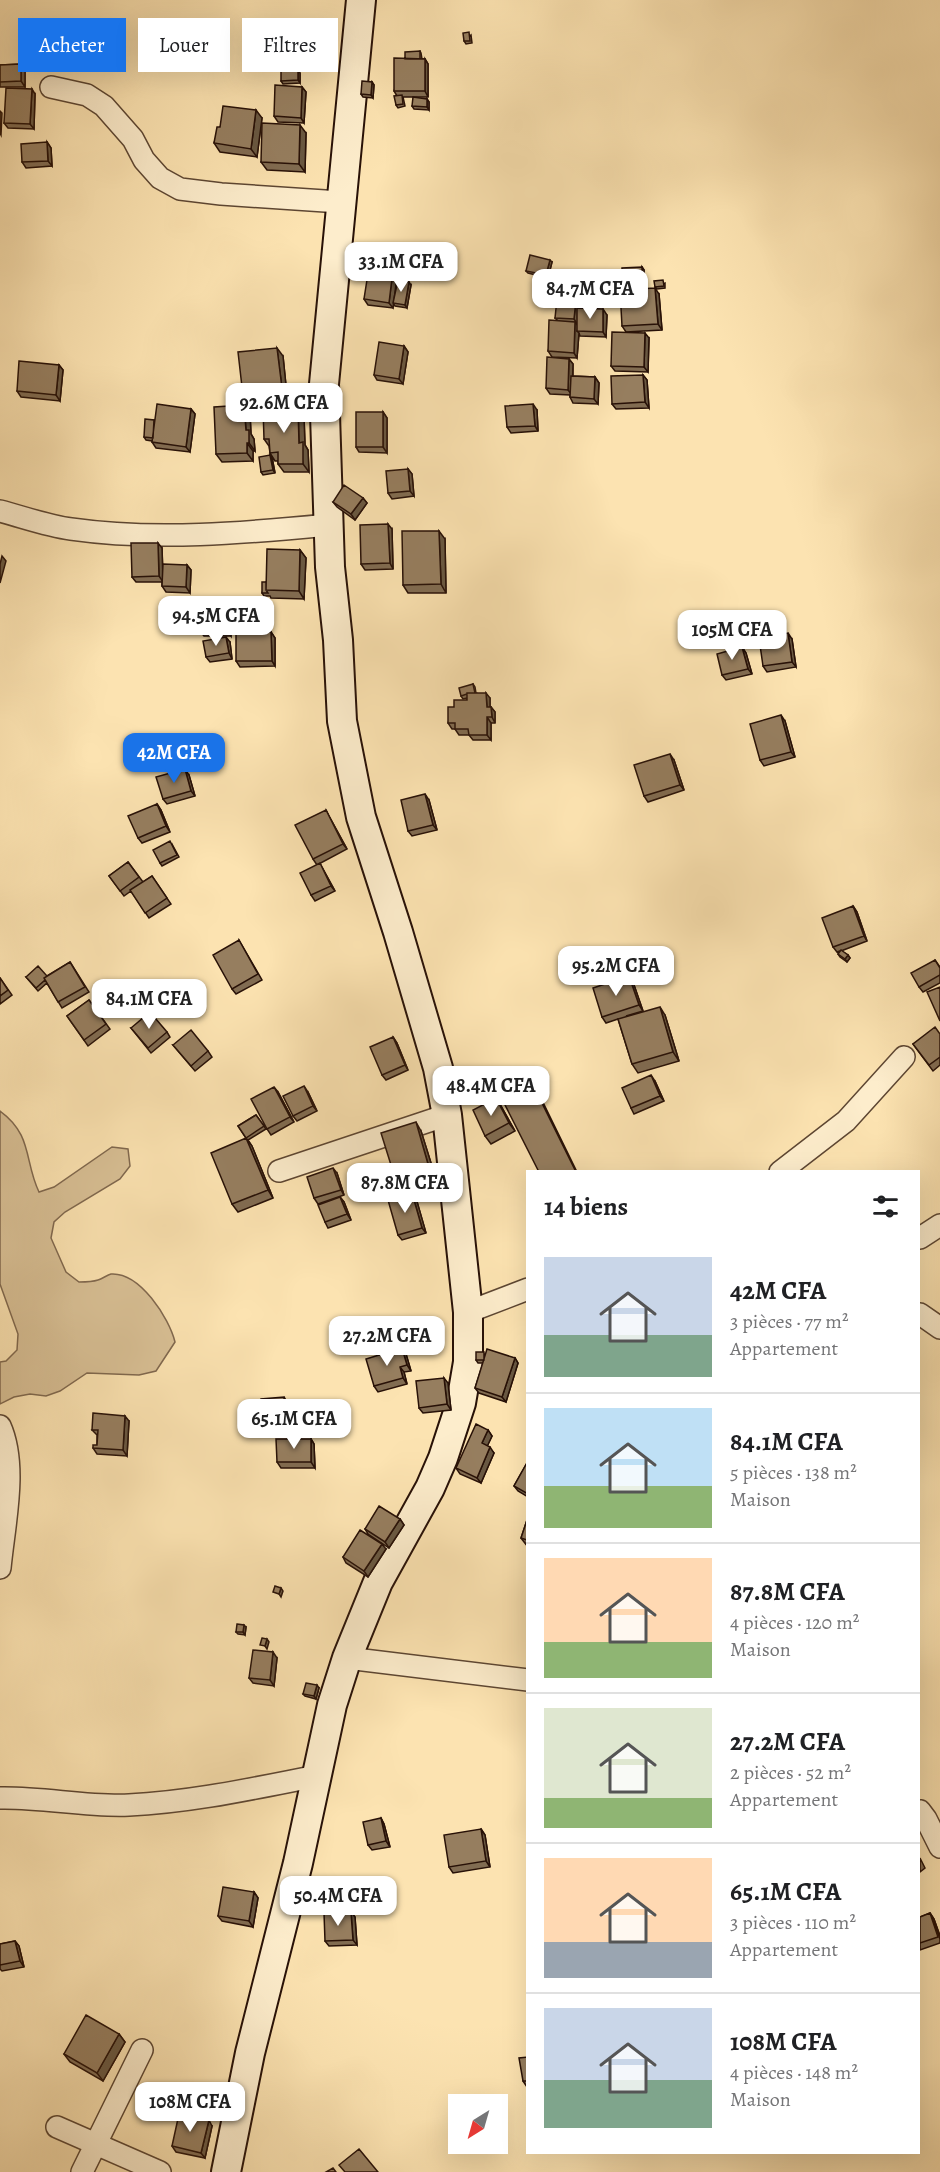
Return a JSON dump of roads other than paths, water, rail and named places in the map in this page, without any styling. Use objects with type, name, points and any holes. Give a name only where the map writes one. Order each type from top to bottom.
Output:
[{"type":"street","points":[[226,2172],[250,2053],[298,1863],[332,1705],[347,1658],[378,1582],[429,1488],[453,1433],[468,1362],[468,1312],[447,1115],[438,1068],[362,817],[342,721],[328,525],[324,384],[361,0]]},
{"type":"street","points":[[51,87],[87,95],[104,106],[133,139],[144,160],[160,178],[180,189],[340,202]]},
{"type":"street","points":[[0,511],[70,529],[129,533],[204,534],[328,525]]},
{"type":"street","points":[[783,1170],[846,1121],[904,1057]]},
{"type":"street","points":[[279,1172],[447,1115]]},
{"type":"street","points":[[920,1238],[940,1225]]},
{"type":"street","points":[[468,1312],[526,1290]]},
{"type":"street","points":[[920,1314],[940,1328]]},
{"type":"street","points":[[0,1426],[5,1438],[8,1467],[7,1505],[0,1568]]},
{"type":"street","points":[[347,1658],[526,1680]]},
{"type":"street","points":[[0,1798],[28,1797],[126,1805],[168,1803],[317,1776]]},
{"type":"street","points":[[920,1811],[940,1847]]},
{"type":"street","points":[[82,2172],[142,2050]]},
{"type":"street","points":[[57,2127],[160,2172]]}]
